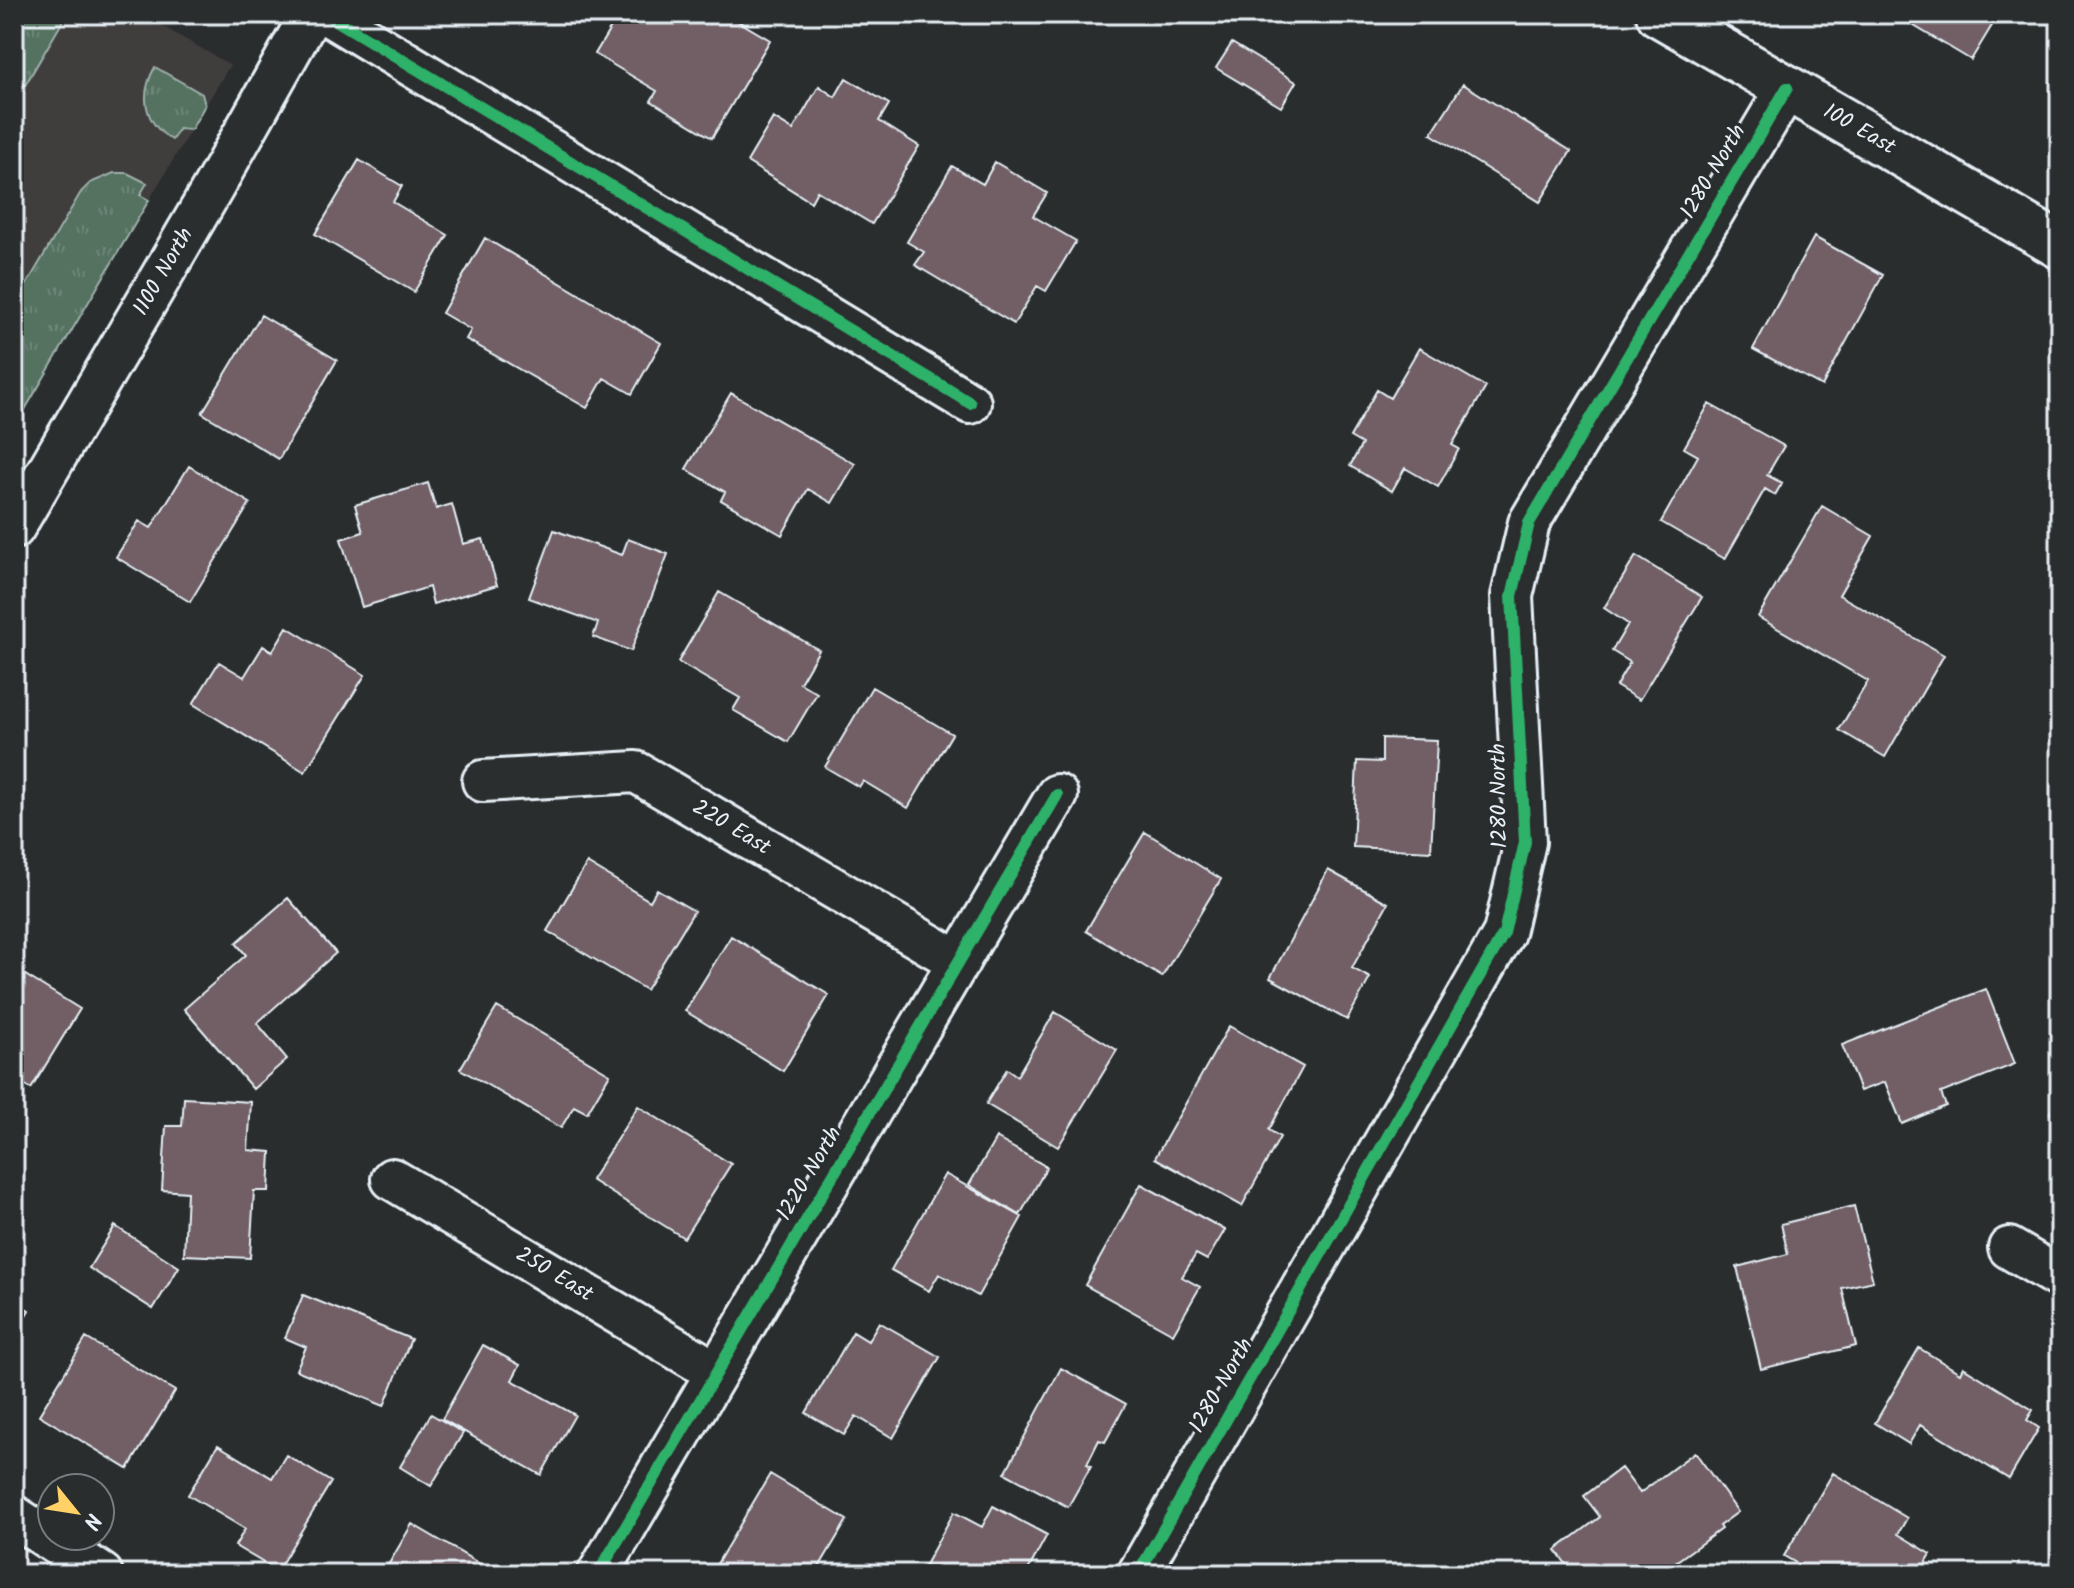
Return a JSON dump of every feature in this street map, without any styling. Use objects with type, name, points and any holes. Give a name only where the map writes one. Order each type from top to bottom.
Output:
[{"type":"main road","name":"100 East","points":[[1659,14],[2060,246]]},
{"type":"street","name":"1100 North","points":[[14,528],[311,14]]},
{"type":"street","points":[[326,14],[970,403]]},
{"type":"street","name":"1280 North","points":[[1138,1574],[1504,933],[1525,842],[1512,596],[1529,523],[1787,88]]},
{"type":"street","name":"220 East","points":[[483,781],[636,772],[959,962]]},
{"type":"street","name":"1220 North","points":[[598,1574],[1057,795]]},
{"type":"street","name":"250 East","points":[[392,1179],[716,1372]]},
{"type":"street","points":[[2009,1248],[2060,1278]]},
{"type":"street","points":[[14,1516],[102,1574]]},
{"type":"shaded area","points":[[14,14],[141,14],[230,65],[14,425]]},
{"type":"green space","points":[[14,14],[67,14],[14,104]]},
{"type":"green space","points":[[155,67],[202,94],[205,105],[191,130],[179,129],[172,140],[155,125],[147,108],[147,88]]},
{"type":"green space","points":[[114,173],[127,173],[147,183],[140,195],[149,200],[14,428],[14,306],[81,192],[90,183]]},
{"type":"building","points":[[619,14],[726,14],[770,40],[712,138],[651,101],[657,91],[595,54]]},
{"type":"building","points":[[1894,14],[1999,14],[1971,60]]},
{"type":"building","points":[[1232,43],[1296,82],[1281,107],[1216,68]]},
{"type":"building","points":[[846,78],[889,104],[879,121],[919,146],[872,224],[817,191],[811,202],[747,162],[773,118],[793,130],[819,86],[835,97]]},
{"type":"building","points":[[1463,84],[1571,151],[1540,202],[1431,134]]},
{"type":"building","points":[[359,160],[402,186],[393,202],[448,235],[414,292],[315,234]]},
{"type":"building","points":[[995,162],[1047,193],[1033,216],[1076,241],[1046,291],[1037,286],[1014,324],[915,265],[924,252],[907,242],[952,166],[983,184]]},
{"type":"building","points":[[1814,237],[1883,275],[1822,386],[1753,349]]},
{"type":"building","points":[[485,238],[661,343],[632,394],[604,378],[587,408],[466,339],[471,330],[442,313]]},
{"type":"building","points":[[261,315],[337,360],[279,459],[202,413]]},
{"type":"building","points":[[1419,348],[1486,387],[1452,445],[1459,449],[1438,487],[1405,468],[1392,491],[1350,466],[1362,444],[1350,437],[1377,390],[1390,398]]},
{"type":"building","points":[[731,393],[855,464],[832,503],[808,489],[782,535],[721,500],[725,492],[686,469]]},
{"type":"building","points":[[1709,404],[1784,446],[1767,475],[1782,483],[1775,495],[1765,489],[1725,559],[1661,522],[1698,456],[1684,448]]},
{"type":"building","points":[[189,466],[250,503],[190,602],[116,557],[139,521],[151,528]]},
{"type":"building","points":[[428,483],[436,509],[452,504],[463,544],[483,539],[497,585],[433,604],[429,587],[362,607],[341,539],[363,532],[355,505]]},
{"type":"building","points":[[1822,506],[1873,536],[1839,595],[1944,655],[1885,757],[1839,730],[1868,681],[1758,617]]},
{"type":"building","points":[[554,530],[622,555],[628,539],[668,554],[631,651],[593,637],[598,623],[529,598]]},
{"type":"building","points":[[1636,556],[1702,597],[1639,700],[1616,686],[1630,662],[1612,651],[1628,624],[1604,608]]},
{"type":"building","points":[[719,592],[819,650],[800,683],[817,693],[788,742],[733,710],[740,698],[678,662]]},
{"type":"building","points":[[287,627],[365,675],[305,772],[193,704],[219,662],[244,677],[263,646],[272,652]]},
{"type":"building","points":[[872,687],[952,734],[908,808],[863,781],[859,787],[825,767]]},
{"type":"building","points":[[1382,738],[1437,740],[1431,851],[1353,847],[1357,761],[1382,762]]},
{"type":"building","points":[[1145,832],[1221,879],[1162,977],[1086,931]]},
{"type":"building","points":[[587,863],[650,901],[657,889],[694,911],[646,990],[547,931]]},
{"type":"building","points":[[1328,870],[1388,903],[1352,968],[1370,978],[1347,1020],[1270,978]]},
{"type":"building","points":[[288,898],[336,953],[257,1023],[287,1059],[253,1089],[184,1009],[246,955],[236,943]]},
{"type":"building","points":[[731,936],[829,995],[783,1071],[685,1011]]},
{"type":"building","points":[[14,968],[80,1009],[31,1089],[14,1078]]},
{"type":"building","points":[[1986,989],[2015,1064],[1941,1093],[1946,1106],[1902,1124],[1885,1082],[1860,1091],[1842,1045]]},
{"type":"building","points":[[497,1007],[610,1074],[587,1113],[574,1106],[561,1128],[460,1069]]},
{"type":"building","points":[[1055,1012],[1117,1050],[1058,1147],[986,1104],[1007,1069],[1017,1076]]},
{"type":"building","points":[[1229,1026],[1303,1067],[1269,1130],[1280,1137],[1242,1206],[1155,1158]]},
{"type":"building","points":[[2060,1095],[2060,1119],[2050,1113]]},
{"type":"building","points":[[184,1098],[251,1102],[248,1150],[271,1152],[269,1191],[254,1191],[250,1258],[184,1255],[187,1192],[162,1190],[166,1126],[182,1126]]},
{"type":"building","points":[[638,1106],[731,1164],[684,1238],[591,1180]]},
{"type":"building","points":[[996,1138],[1047,1167],[1020,1215],[969,1185]]},
{"type":"building","points":[[945,1174],[1022,1217],[978,1296],[939,1274],[929,1291],[891,1270]]},
{"type":"building","points":[[1141,1184],[1225,1230],[1207,1260],[1196,1254],[1182,1277],[1200,1287],[1173,1334],[1085,1285]]},
{"type":"building","points":[[1854,1206],[1873,1281],[1842,1288],[1856,1346],[1761,1369],[1737,1267],[1788,1254],[1781,1224]]},
{"type":"building","points":[[115,1226],[179,1267],[153,1309],[89,1268]]},
{"type":"building","points":[[303,1295],[411,1339],[384,1406],[296,1370],[306,1347],[285,1338]]},
{"type":"building","points":[[14,1301],[29,1310],[14,1335]]},
{"type":"building","points":[[879,1322],[940,1357],[893,1438],[856,1416],[844,1435],[806,1413],[853,1332],[868,1341]]},
{"type":"building","points":[[86,1338],[175,1391],[128,1469],[39,1415]]},
{"type":"building","points":[[483,1345],[520,1365],[512,1380],[575,1415],[541,1475],[442,1419]]},
{"type":"building","points":[[1919,1348],[1960,1373],[1963,1367],[2033,1410],[2027,1420],[2039,1428],[2009,1479],[1920,1425],[1909,1444],[1875,1423]]},
{"type":"building","points":[[1061,1368],[1126,1404],[1105,1442],[1099,1440],[1087,1464],[1091,1466],[1068,1507],[1005,1473]]},
{"type":"building","points":[[431,1414],[463,1433],[431,1486],[400,1467]]},
{"type":"building","points":[[2060,1428],[2060,1450],[2050,1444]]},
{"type":"building","points":[[218,1445],[272,1478],[286,1455],[331,1482],[277,1571],[235,1546],[245,1529],[188,1495]]},
{"type":"building","points":[[1695,1452],[1738,1512],[1719,1526],[1721,1529],[1659,1574],[1573,1574],[1556,1550],[1600,1517],[1584,1496],[1621,1468],[1640,1493]]},
{"type":"building","points":[[1833,1473],[1907,1518],[1898,1534],[1931,1554],[1919,1574],[1815,1574],[1784,1556]]},
{"type":"building","points":[[770,1474],[847,1520],[815,1574],[711,1574]]},
{"type":"building","points":[[993,1506],[1047,1535],[1026,1574],[920,1574],[954,1512],[982,1527]]},
{"type":"building","points":[[412,1524],[490,1570],[488,1574],[383,1574]]},
{"type":"cycle path","points":[[326,14],[970,403]]},
{"type":"cycle path","points":[[1138,1574],[1504,933],[1525,842],[1512,596],[1529,523],[1787,88]]},
{"type":"cycle path","points":[[598,1574],[1057,795]]}]
